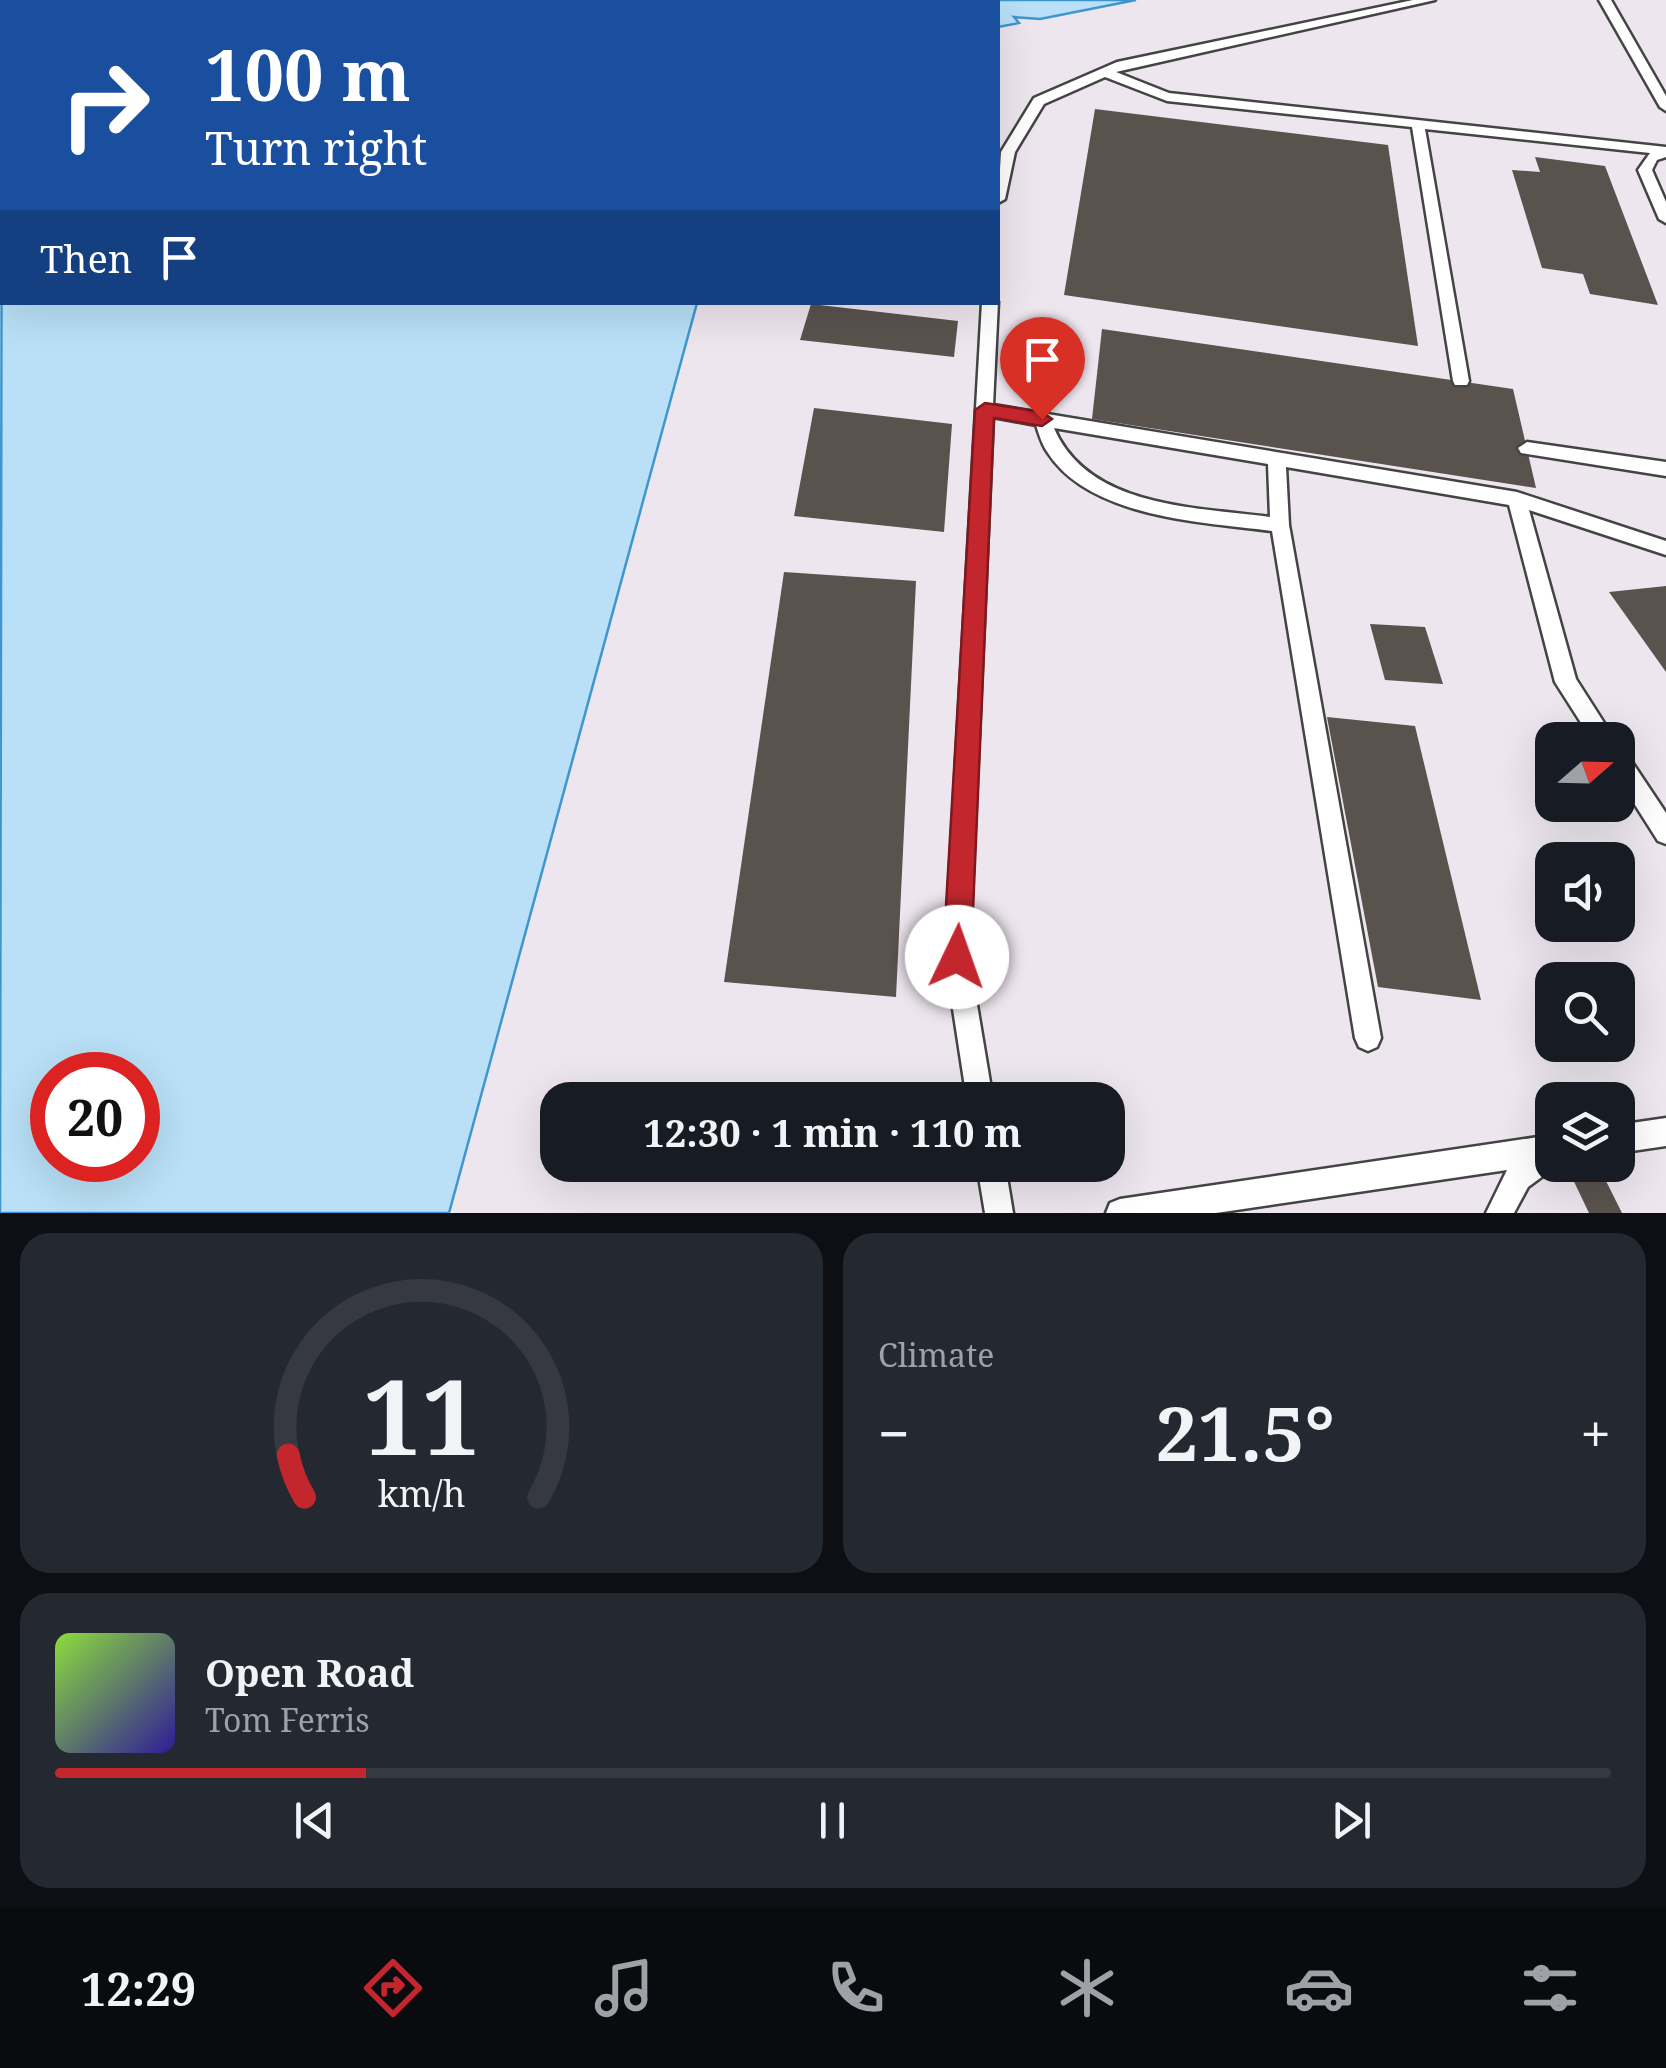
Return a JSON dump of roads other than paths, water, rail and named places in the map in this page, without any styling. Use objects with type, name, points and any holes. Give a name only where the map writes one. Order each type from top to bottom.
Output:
[{"type":"lane","points":[[1000,189],[1008,152],[1039,101],[1120,65],[1429,0]]},
{"type":"lane","points":[[1605,0],[1666,107]]},
{"type":"lane","points":[[1105,72],[1166,97],[1666,152]]},
{"type":"lane","points":[[1418,124],[1461,382]]},
{"type":"lane","points":[[1666,152],[1652,157],[1645,170],[1666,219]]},
{"type":"lane","points":[[977,1082],[957,957],[990,305]]},
{"type":"lane","points":[[985,410],[1517,498],[1666,548]]},
{"type":"lane","points":[[1042,419],[1047,442],[1061,464],[1086,483],[1116,497],[1280,526]]},
{"type":"lane","points":[[1527,448],[1666,470]]},
{"type":"lane","points":[[1277,458],[1280,526],[1368,1038]]},
{"type":"lane","points":[[1517,498],[1566,682],[1592,722]]},
{"type":"lane","points":[[1635,786],[1666,833]]},
{"type":"lane","points":[[1635,1137],[1666,1132]]},
{"type":"lane","points":[[1120,1213],[1535,1153]]},
{"type":"lane","points":[[1500,1213],[1506,1192],[1535,1160]]},
{"type":"lane","points":[[994,1182],[999,1213]]},
{"type":"water","points":[[1000,0],[1136,0],[1040,19],[1014,17],[1019,23],[1000,27]]},
{"type":"water","points":[[2,305],[696,305],[449,1213],[0,1213]]}]
